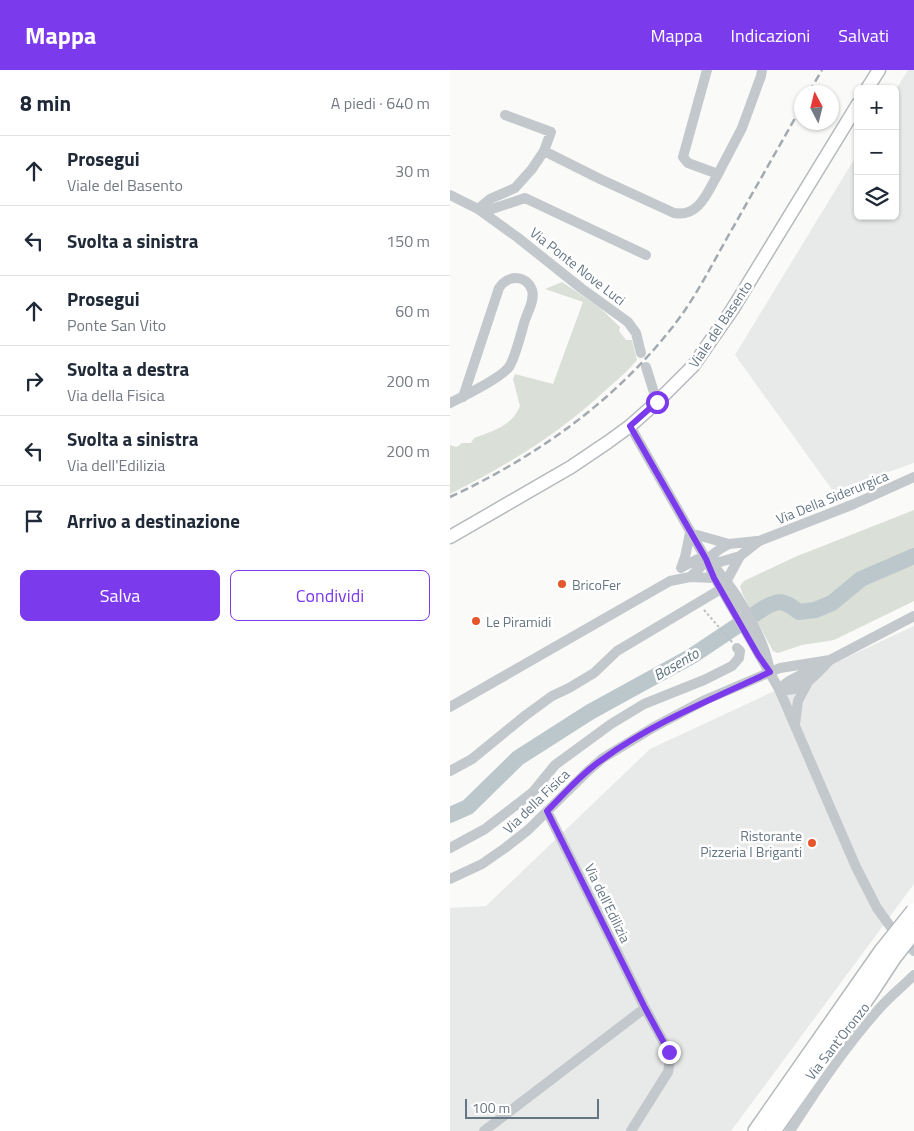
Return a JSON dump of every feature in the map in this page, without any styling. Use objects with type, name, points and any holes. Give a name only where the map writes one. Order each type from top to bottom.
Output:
[{"type":"highway","points":[[756,1131],[887,955],[914,911]]},
{"type":"highway","points":[[773,1131],[870,993],[887,955],[914,931]]},
{"type":"main road","points":[[870,85],[879,70]]},
{"type":"main road","name":"Viale del Basento","points":[[450,537],[571,467],[630,426],[693,366],[732,310],[854,111]]},
{"type":"street","points":[[707,70],[683,157],[688,163],[718,174]]},
{"type":"street","points":[[544,151],[674,213],[690,212],[697,208],[718,174],[742,128],[762,70]]},
{"type":"street","points":[[480,211],[490,199],[515,188],[532,169],[544,151],[551,132],[505,115]]},
{"type":"street","name":"Via Ponte Nove Luci","points":[[450,195],[480,211],[517,236],[581,288],[628,322],[636,333],[641,353]]},
{"type":"street","name":"Via Ponte Nove Luci","points":[[480,211],[525,198],[646,255]]},
{"type":"street","points":[[450,403],[463,397],[497,377],[504,372],[511,362],[532,299],[530,286],[523,280],[511,278],[502,283],[499,288],[463,397]]},
{"type":"street","points":[[646,367],[657,402]]},
{"type":"street","points":[[630,426],[706,559],[732,597],[762,653],[856,867],[877,908],[890,926],[914,951]]},
{"type":"street","name":"Via Della Siderurgica","points":[[690,576],[701,568],[706,559],[717,550],[729,544],[759,541],[854,504],[914,477]]},
{"type":"street","points":[[670,581],[682,567],[690,532]]},
{"type":"street","name":"Via Della Siderurgica","points":[[690,532],[729,544]]},
{"type":"street","name":"Via Della Siderurgica","points":[[682,567],[698,559],[720,562],[740,556],[759,541]]},
{"type":"street","name":"Via Della Siderurgica","points":[[724,585],[740,556]]},
{"type":"street","points":[[706,559],[714,578]]},
{"type":"street","points":[[450,707],[670,581],[690,576],[714,578],[724,585]]},
{"type":"street","points":[[450,771],[472,759],[544,701],[594,673],[617,651],[724,585]]},
{"type":"street","name":"Via della Fisica","points":[[450,878],[482,864],[506,848],[588,771],[627,743],[679,713],[780,668],[830,660],[914,616]]},
{"type":"street","points":[[450,848],[484,829],[533,792],[556,765],[611,724],[644,704],[704,680],[732,666],[739,658],[740,651],[737,648]]},
{"type":"street","points":[[779,689],[789,681],[830,660]]},
{"type":"street","name":"Via della Fisica","points":[[779,689],[793,690],[808,683],[830,660]]},
{"type":"street","points":[[795,725],[800,694],[808,683]]},
{"type":"street","name":"Via dell'Edilizia","points":[[547,811],[645,1008],[669,1052],[670,1066],[665,1078],[631,1131]]},
{"type":"street","name":"Via Sant'Oronzo","points":[[790,1131],[822,1080],[879,1009],[914,975]]},
{"type":"street","points":[[484,1131],[645,1008]]},
{"type":"path","points":[[704,609],[737,648]]},
{"type":"shaded area","points":[[908,70],[914,70],[914,463],[833,491],[735,355],[854,160],[854,220],[899,220],[899,85]]},
{"type":"shaded area","points":[[562,282],[599,307],[620,327],[619,331],[626,340],[632,340],[637,360],[591,404],[553,433],[514,459],[450,494],[450,445],[457,447],[462,443],[471,443],[474,438],[501,427],[517,413],[520,406],[513,379],[515,374],[553,384],[583,302],[545,289]]},
{"type":"shaded area","points":[[914,510],[914,601],[834,640],[802,645],[778,653],[773,651],[743,595],[740,586],[744,581],[795,557]]},
{"type":"shaded area","points":[[914,626],[914,884],[731,1131],[450,1131],[450,908],[486,906],[650,749]]},
{"type":"waterway","name":"Basento","points":[[450,815],[468,807],[518,758],[590,712],[692,656],[764,608],[774,603],[782,602],[799,612],[815,610],[832,603],[861,579],[914,556]]},
{"type":"railway","points":[[813,85],[822,70]]},
{"type":"railway","points":[[450,497],[516,462],[548,442],[607,396],[660,343],[695,295],[794,120]]},
{"type":"place","name":"BricoFer","points":[[562,584]]},
{"type":"place","name":"Le Piramidi","points":[[476,621]]},
{"type":"place","name":"Ristorante Pizzeria I Briganti","points":[[812,843]]},
{"type":"route","points":[[657,402],[630,426],[706,559],[714,578],[758,655],[770,672],[705,700],[627,743],[603,758],[547,811],[645,1008],[669,1052]]}]
